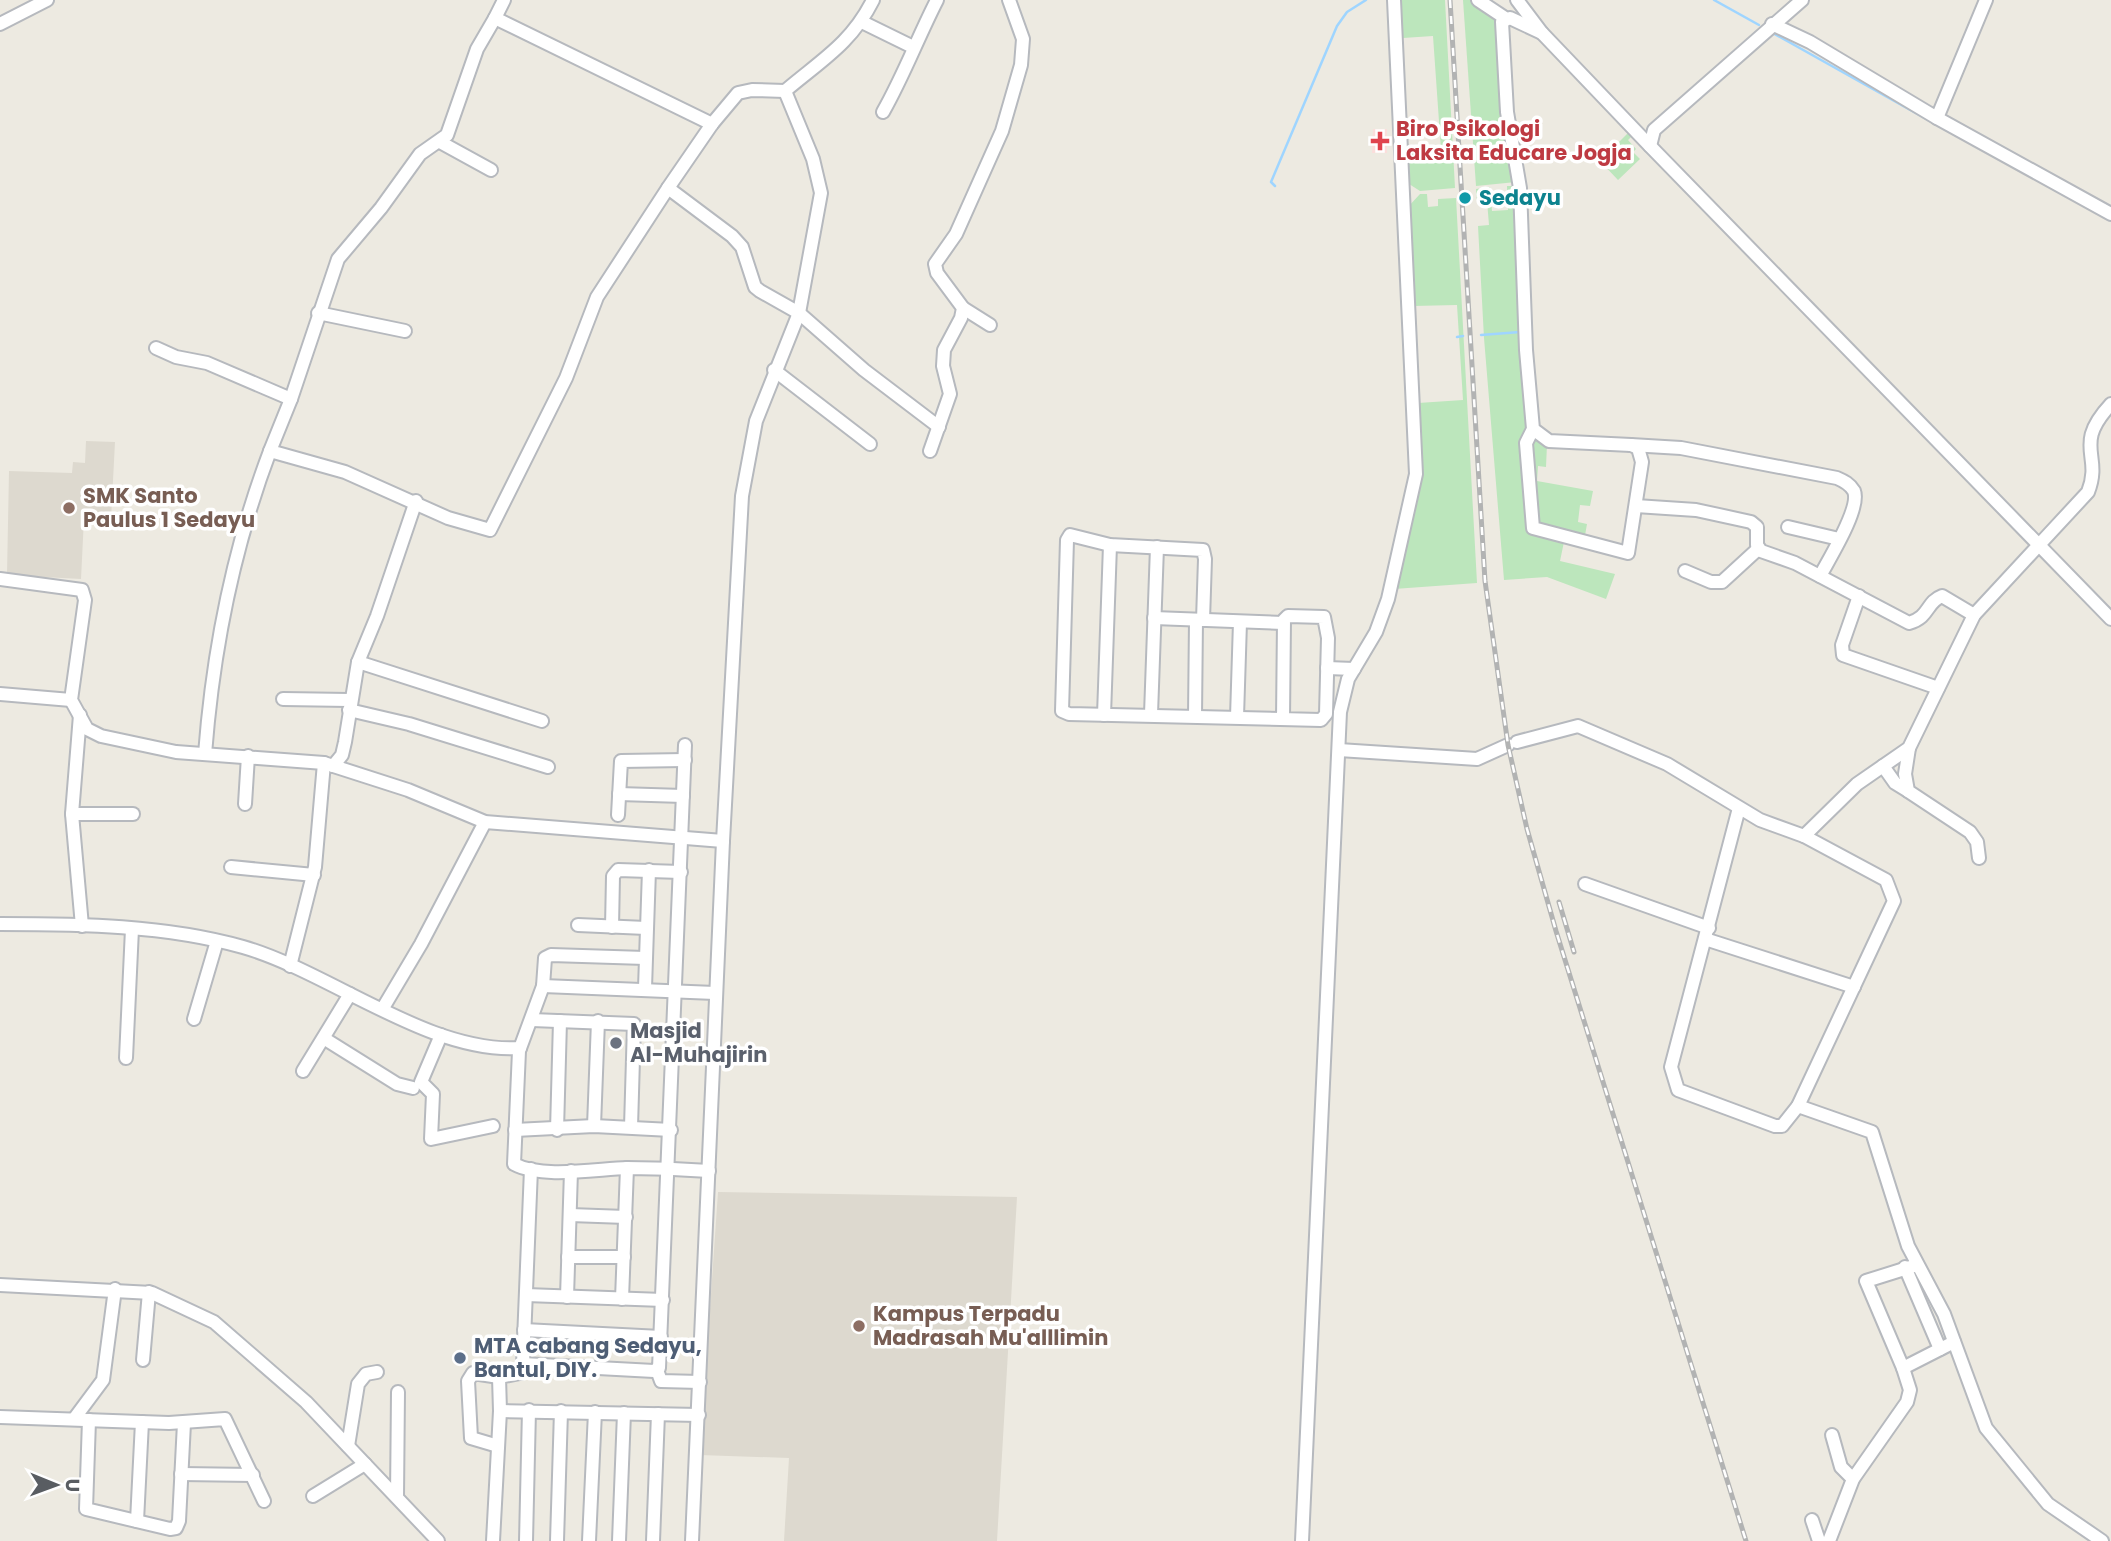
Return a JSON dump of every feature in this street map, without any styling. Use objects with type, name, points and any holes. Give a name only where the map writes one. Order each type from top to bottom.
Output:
[{"type":"street","points":[[0,24],[47,0]]},
{"type":"street","points":[[205,754],[214,662],[249,506],[291,400],[331,274],[344,250],[381,208],[420,154],[447,135],[477,49],[504,0]]},
{"type":"street","points":[[270,451],[345,472],[486,532],[493,528],[566,378],[597,297],[712,124],[742,92],[789,88],[823,63],[862,22],[873,0]]},
{"type":"street","points":[[883,112],[907,71],[913,47],[937,0]]},
{"type":"street","points":[[990,325],[962,308],[937,274],[935,264],[956,234],[1002,131],[1021,65],[1023,39],[1009,0]]},
{"type":"street","points":[[1303,1541],[1339,750],[1345,688],[1376,632],[1388,599],[1417,457],[1394,0]]},
{"type":"street","points":[[1478,0],[1505,18],[1516,20],[1542,33]]},
{"type":"street","points":[[1517,0],[1542,33],[1650,146],[2111,619]]},
{"type":"street","points":[[1650,146],[1651,134],[1668,116],[1802,0]]},
{"type":"street","points":[[1937,118],[1986,0]]},
{"type":"street","points":[[495,18],[712,124]]},
{"type":"street","points":[[1505,18],[1501,28],[1507,112],[1520,188],[1526,350],[1533,429],[1526,443],[1533,528],[1628,553],[1642,453],[1631,445]]},
{"type":"street","points":[[862,22],[913,47]]},
{"type":"street","points":[[1772,24],[1810,42],[1937,118],[2111,214]]},
{"type":"street","points":[[692,1541],[715,993],[741,496],[756,421],[774,370],[799,313],[821,193],[813,159],[789,88]]},
{"type":"street","points":[[1626,120],[1645,124],[1668,116]]},
{"type":"street","points":[[440,142],[491,170]]},
{"type":"street","points":[[668,188],[732,236],[742,247],[753,281],[760,291],[799,313],[934,424]]},
{"type":"street","points":[[930,452],[934,424],[950,394],[943,366],[944,350],[961,318],[962,308]]},
{"type":"street","points":[[318,313],[405,331]]},
{"type":"street","points":[[156,348],[176,357],[207,363],[291,400]]},
{"type":"street","points":[[774,370],[870,444]]},
{"type":"street","points":[[1908,791],[1905,774],[1909,748],[1974,615],[2088,492],[2091,477],[2089,439],[2096,422],[2111,404]]},
{"type":"street","points":[[1533,429],[1549,441],[1681,448],[1837,478],[1849,484],[1855,494],[1852,511],[1819,576]]},
{"type":"street","points":[[290,966],[314,875],[329,764],[342,755],[358,662],[377,616],[416,501]]},
{"type":"street","points":[[1636,506],[1696,510],[1751,522],[1758,531],[1758,549],[1722,582],[1711,582],[1685,571]]},
{"type":"street","points":[[1788,527],[1839,539]]},
{"type":"street","points":[[1195,716],[1199,620],[1205,559],[1203,550],[1110,545],[1073,535],[1067,540],[1061,707],[1069,715],[1151,714],[1237,718],[1283,719],[1324,718],[1327,620],[1321,616],[1288,616],[1283,623],[1283,719]]},
{"type":"street","points":[[1104,715],[1110,545]]},
{"type":"street","points":[[1151,714],[1157,547]]},
{"type":"street","points":[[1758,549],[1819,576],[1909,622],[1925,616],[1934,600],[1942,596],[1974,615]]},
{"type":"street","points":[[0,579],[78,588],[85,600],[71,700],[87,729],[101,736],[140,746],[205,754],[329,764],[408,790],[485,822],[601,834],[723,841]]},
{"type":"street","points":[[1859,596],[1842,645],[1843,654],[1938,688]]},
{"type":"street","points":[[1154,618],[1283,623]]},
{"type":"street","points":[[1237,718],[1240,622]]},
{"type":"street","points":[[358,662],[542,721]]},
{"type":"street","points":[[1327,668],[1354,669]]},
{"type":"street","points":[[1326,688],[1345,688]]},
{"type":"street","points":[[0,694],[71,700]]},
{"type":"street","points":[[284,699],[349,705],[548,767]]},
{"type":"street","points":[[80,715],[76,738],[72,814],[82,926]]},
{"type":"street","points":[[1339,750],[1477,759],[1513,744],[1578,726],[1667,764],[1774,827],[1804,836],[1886,880],[1891,886],[1892,909],[1798,1106],[1788,1121],[1775,1126],[1678,1090],[1672,1080],[1673,1054],[1739,808]]},
{"type":"street","points":[[685,745],[671,1130],[657,1370],[661,1381],[700,1382]]},
{"type":"street","points":[[1804,836],[1837,802],[1909,748]]},
{"type":"street","points":[[245,804],[248,756]]},
{"type":"street","points":[[618,815],[620,763],[623,760],[685,760]]},
{"type":"street","points":[[1884,766],[1895,783],[1970,832],[1977,842],[1979,858]]},
{"type":"street","points":[[619,794],[683,796]]},
{"type":"street","points":[[72,814],[133,814]]},
{"type":"street","points":[[383,1008],[421,944],[485,822]]},
{"type":"street","points":[[231,867],[314,875]]},
{"type":"street","points":[[612,927],[615,873],[621,869],[681,872]]},
{"type":"street","points":[[645,988],[649,870]]},
{"type":"street","points":[[1585,884],[1707,934],[1854,987]]},
{"type":"street","points":[[0,924],[132,929],[217,941],[245,948],[290,966],[441,1035],[493,1049],[520,1048]]},
{"type":"street","points":[[578,925],[646,928]]},
{"type":"street","points":[[125,1058],[132,929]]},
{"type":"street","points":[[194,1019],[217,941]]},
{"type":"street","points":[[645,958],[547,956],[544,986],[520,1048],[514,1164],[531,1169],[571,1171],[627,1168],[709,1171]]},
{"type":"street","points":[[544,986],[645,988],[715,993]]},
{"type":"street","points":[[303,1072],[325,1040],[350,994]]},
{"type":"street","points":[[532,1020],[598,1021],[632,1023],[635,1026],[631,1127]]},
{"type":"street","points":[[557,1130],[560,1021]]},
{"type":"street","points":[[594,1126],[598,1021]]},
{"type":"street","points":[[441,1035],[421,1082],[433,1094],[431,1139],[493,1126]]},
{"type":"street","points":[[325,1040],[397,1084],[413,1088]]},
{"type":"street","points":[[1798,1106],[1872,1132],[1908,1246],[1911,1266],[1940,1349]]},
{"type":"street","points":[[515,1130],[557,1130],[594,1126],[671,1130]]},
{"type":"street","points":[[622,1298],[627,1168]]},
{"type":"street","points":[[498,1446],[471,1438],[468,1381],[473,1373],[499,1377],[520,1373],[523,1364],[531,1169]]},
{"type":"street","points":[[567,1297],[571,1171]]},
{"type":"street","points":[[570,1215],[626,1217]]},
{"type":"street","points":[[568,1257],[624,1257]]},
{"type":"street","points":[[1911,1266],[1930,1285],[1980,1416],[1990,1434],[2048,1504],[2102,1541]]},
{"type":"street","points":[[1829,1541],[1853,1479],[1907,1402],[1910,1390],[1866,1281],[1911,1266]]},
{"type":"street","points":[[0,1285],[149,1292],[176,1301],[214,1322],[306,1402],[438,1541]]},
{"type":"street","points":[[74,1419],[103,1380],[115,1289]]},
{"type":"street","points":[[143,1360],[149,1292]]},
{"type":"street","points":[[526,1295],[663,1300]]},
{"type":"street","points":[[524,1330],[661,1337]]},
{"type":"street","points":[[1903,1368],[1954,1342]]},
{"type":"street","points":[[523,1364],[657,1370]]},
{"type":"street","points":[[348,1446],[358,1384],[366,1374],[376,1372]]},
{"type":"street","points":[[493,1541],[500,1410],[499,1377]]},
{"type":"street","points":[[397,1497],[398,1392]]},
{"type":"street","points":[[500,1410],[699,1415]]},
{"type":"street","points":[[526,1541],[529,1410]]},
{"type":"street","points":[[557,1541],[561,1411]]},
{"type":"street","points":[[589,1541],[595,1412]]},
{"type":"street","points":[[619,1541],[624,1413]]},
{"type":"street","points":[[653,1541],[658,1414]]},
{"type":"street","points":[[0,1417],[184,1423],[228,1420],[264,1501]]},
{"type":"street","points":[[89,1420],[86,1509],[90,1512],[177,1528],[184,1423]]},
{"type":"street","points":[[137,1521],[142,1422]]},
{"type":"street","points":[[1832,1435],[1841,1467],[1853,1479]]},
{"type":"street","points":[[313,1496],[365,1464]]},
{"type":"street","points":[[181,1474],[253,1475]]},
{"type":"street","points":[[1812,1520],[1819,1541]]},
{"type":"shaded area","name":"Biro Psikologi Laksita Educare Jogja","points":[[1373,129],[1387,129],[1387,153],[1372,153]]},
{"type":"shaded area","name":"SMK Santo Paulus 1 Sedayu","points":[[86,441],[115,442],[111,519],[84,518],[81,579],[7,575],[9,471],[72,473],[73,462],[85,463]]},
{"type":"shaded area","name":"Kampus Terpadu Madrasah Mu'alllimin","points":[[718,1192],[1017,1197],[997,1541],[784,1541],[789,1458],[700,1455]]},
{"type":"green space","points":[[1401,0],[1445,0],[1455,188],[1420,191],[1406,182],[1406,153],[1441,150],[1433,36],[1403,38]]},
{"type":"green space","points":[[1463,0],[1473,0],[1499,22],[1516,182],[1476,186]]},
{"type":"green space","points":[[1628,133],[1631,137],[1628,140],[1636,149],[1633,152],[1640,159],[1618,180],[1600,161]]},
{"type":"green space","points":[[1507,186],[1517,186],[1532,435],[1547,444],[1546,467],[1538,466],[1537,481],[1593,491],[1590,506],[1580,505],[1578,522],[1587,524],[1584,541],[1565,537],[1560,561],[1615,574],[1606,599],[1547,577],[1504,580],[1484,338],[1478,226],[1489,225],[1487,201],[1477,202],[1476,189],[1490,187],[1492,211],[1508,210]]},
{"type":"green space","points":[[1420,194],[1427,194],[1428,207],[1438,206],[1438,199],[1456,198],[1477,583],[1394,589],[1419,474],[1418,403],[1463,400],[1457,305],[1413,306],[1408,207]]},
{"type":"waterway","points":[[1275,186],[1271,182],[1337,26],[1347,12],[1366,0]]},
{"type":"waterway","points":[[1714,0],[1759,25]]},
{"type":"waterway","points":[[1771,32],[1955,135]]},
{"type":"waterway","points":[[1481,335],[1520,332]]},
{"type":"waterway","points":[[1457,337],[1463,336]]},
{"type":"railway","points":[[1450,0],[1485,581],[1508,745],[1527,829],[1556,931],[1746,1541]]},
{"type":"railway","points":[[1559,902],[1574,952]]},
{"type":"place","name":"Biro Psikologi Laksita Educare Jogja","points":[[1380,141]]},
{"type":"place","name":"Sedayu","points":[[1465,198]]},
{"type":"place","name":"SMK Santo Paulus 1 Sedayu","points":[[69,508]]},
{"type":"place","name":"Masjid Al-Muhajirin","points":[[616,1043]]},
{"type":"place","name":"Kampus Terpadu Madrasah Mu'alllimin","points":[[859,1326]]},
{"type":"place","name":"MTA cabang Sedayu, Bantul, DIY.","points":[[460,1358]]}]
